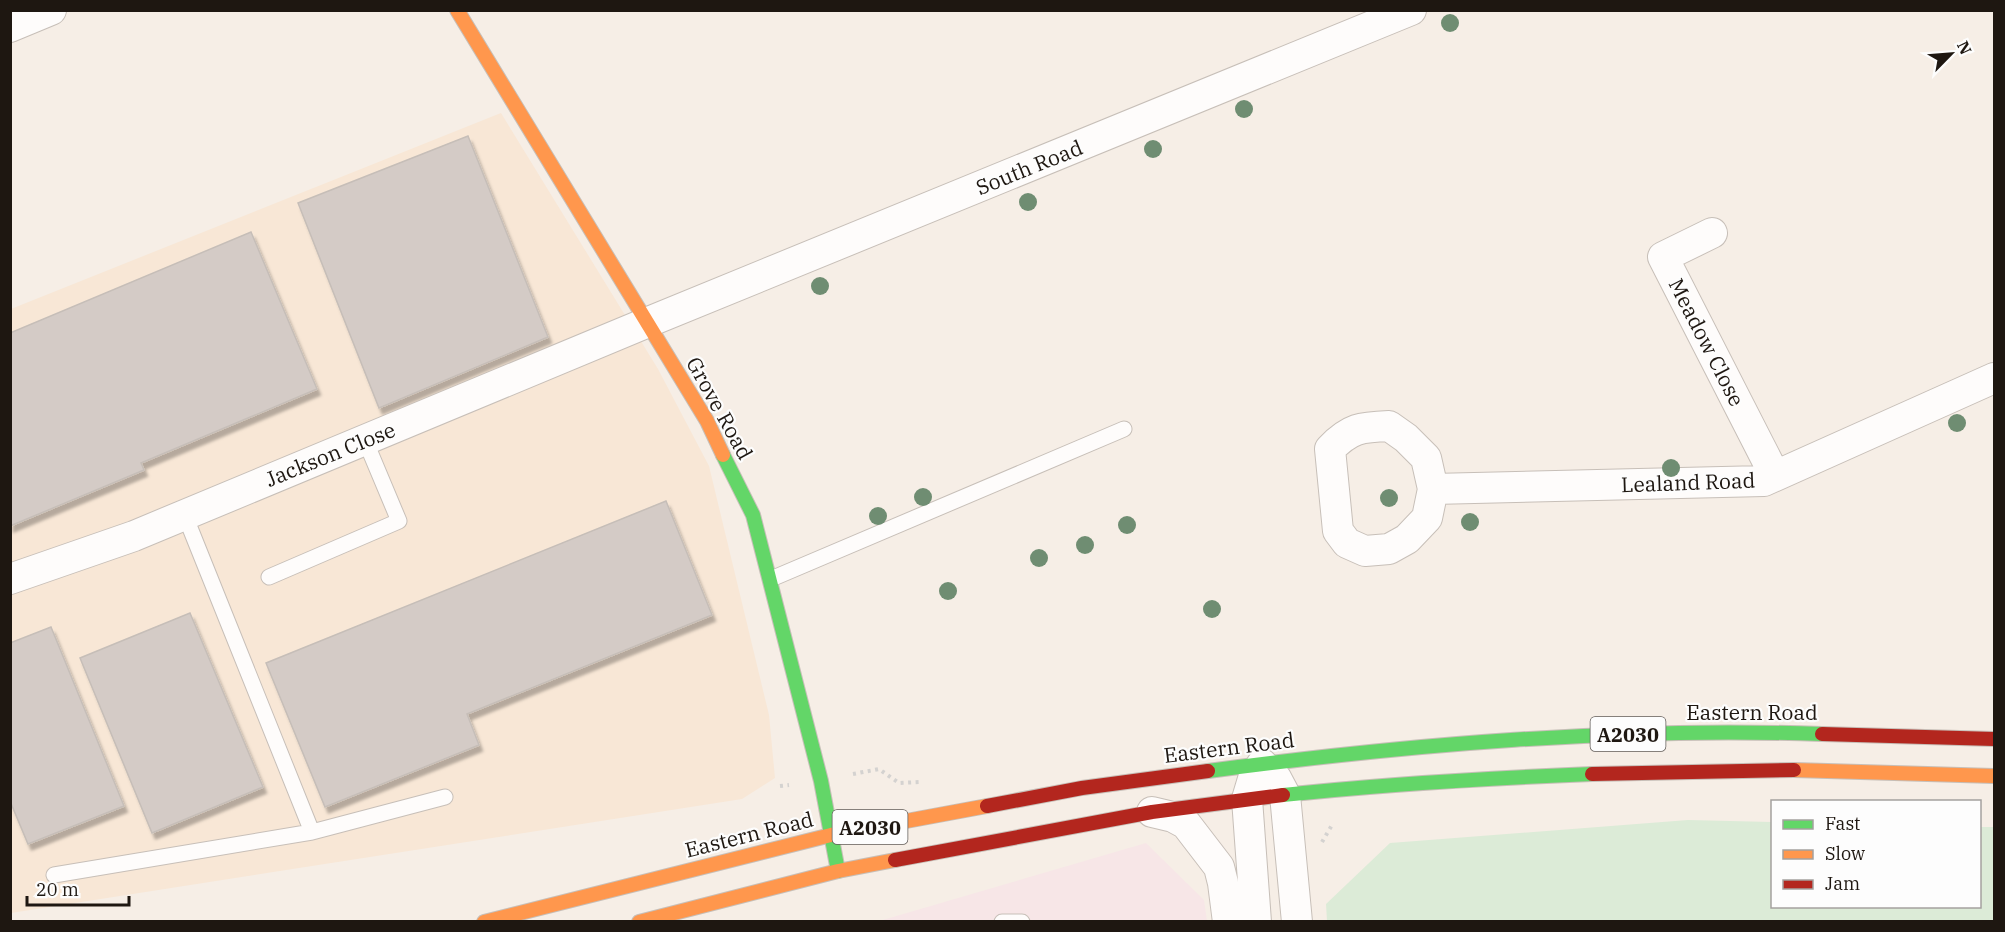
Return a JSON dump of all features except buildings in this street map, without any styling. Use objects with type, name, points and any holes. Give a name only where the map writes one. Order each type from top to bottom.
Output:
[{"type":"main road","name":"Grove Road","points":[[457,10],[707,421],[753,516],[821,781],[838,871]]},
{"type":"main road","name":"Eastern Road","points":[[484,921],[831,835],[1082,788],[1262,764],[1460,743],[1635,734],[1792,733],[1995,739]]},
{"type":"main road","name":"A2030","points":[[639,921],[838,871],[1152,812],[1247,799],[1361,787],[1508,777],[1725,770],[1830,770],[1995,776]]},
{"type":"street","points":[[10,27],[51,10]]},
{"type":"street","name":"South Road","points":[[646,323],[1411,10]]},
{"type":"street","name":"Meadow Close","points":[[1712,233],[1663,257],[1775,476]]},
{"type":"street","name":"Jackson Close","points":[[10,579],[134,536],[184,513],[646,323]]},
{"type":"street","name":"Lealand Road","points":[[1433,489],[1764,481],[1995,378]]},
{"type":"street","points":[[1256,921],[1247,799],[1253,779],[1262,764],[1276,778],[1285,795],[1297,921]]},
{"type":"street","points":[[1152,812],[1173,817],[1186,824],[1219,867],[1228,921]]},
{"type":"lane","points":[[771,579],[1124,429]]},
{"type":"lane","points":[[269,577],[399,521],[365,440]]},
{"type":"lane","points":[[184,513],[312,832]]},
{"type":"lane","points":[[54,874],[312,832],[445,797]]},
{"type":"lane","points":[[1002,921],[1022,921]]},
{"type":"path","points":[[1319,847],[1336,822]]},
{"type":"shaded area","points":[[501,113],[658,369],[709,466],[769,715],[775,778],[742,799],[11,913],[11,309]]},
{"type":"shaded area","points":[[1146,843],[1204,900],[1207,921],[876,922]]},
{"type":"green space","points":[[1688,820],[1771,822],[1771,908],[1981,908],[1981,827],[1994,827],[1994,921],[1327,921],[1326,904],[1390,843]]},
{"type":"traffic: fast","points":[[723,455],[753,515],[821,781],[838,871]]},
{"type":"traffic: fast","points":[[1208,771],[1361,753],[1515,740],[1668,733],[1822,734]]},
{"type":"traffic: fast","points":[[1283,795],[1438,782],[1592,774]]},
{"type":"traffic: slow","points":[[457,10],[707,421],[723,455]]},
{"type":"traffic: slow","points":[[1794,770],[1994,776]]},
{"type":"traffic: slow","points":[[484,922],[831,835],[987,806]]},
{"type":"traffic: slow","points":[[639,922],[838,871],[895,860]]},
{"type":"traffic: jam","points":[[1822,734],[1994,739]]},
{"type":"traffic: jam","points":[[1592,774],[1794,770]]},
{"type":"traffic: jam","points":[[987,806],[1082,788],[1208,771]]},
{"type":"traffic: jam","points":[[895,860],[1152,812],[1283,795]]}]
